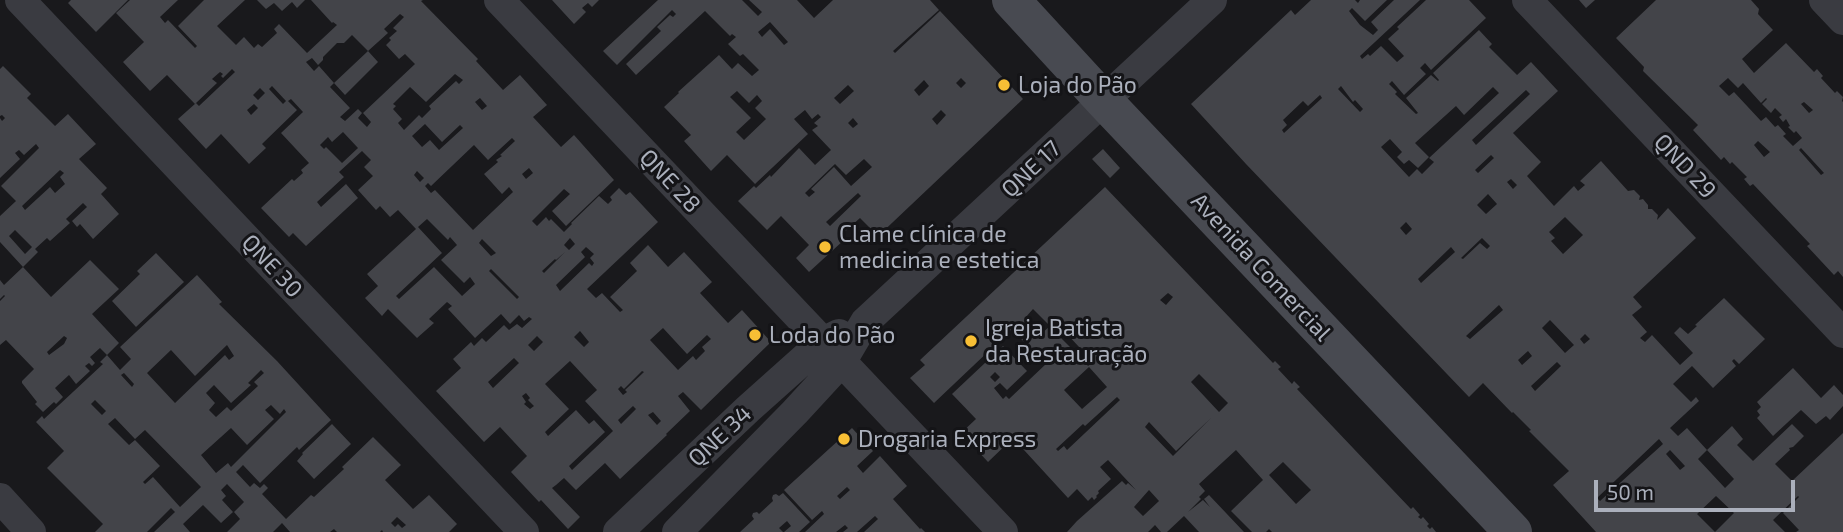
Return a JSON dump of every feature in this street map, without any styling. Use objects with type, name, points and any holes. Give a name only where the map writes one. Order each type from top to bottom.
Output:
[{"type":"main road","name":"Avenida Comercial","points":[[1011,0],[1513,532]]},
{"type":"street","name":"QNE 30","points":[[20,0],[524,532]]},
{"type":"street","name":"QNE 28","points":[[499,0],[1003,532]]},
{"type":"street","name":"QNE 17","points":[[832,352],[1212,0]]},
{"type":"street","name":"QND 29","points":[[1527,0],[1843,333]]},
{"type":"street","points":[[1824,0],[1843,20]]},
{"type":"street","name":"QNE 34","points":[[618,532],[748,409],[832,352]]},
{"type":"street","name":"QNE 34","points":[[677,532],[795,412],[832,352]]},
{"type":"street","points":[[0,498],[31,532]]},
{"type":"building","points":[[71,0],[128,0],[96,32],[68,3]]},
{"type":"building","points":[[130,0],[178,0],[160,17],[165,23],[168,20],[195,48],[197,46],[178,26],[204,0],[245,0],[217,26],[236,45],[244,37],[254,48],[258,44],[262,47],[277,33],[274,29],[279,24],[307,53],[337,25],[311,0],[423,0],[421,1],[478,59],[476,61],[503,90],[520,75],[547,105],[533,117],[561,147],[574,135],[614,180],[566,226],[552,211],[570,194],[564,189],[532,221],[537,226],[546,217],[564,232],[599,196],[608,204],[612,200],[610,197],[619,188],[626,195],[630,192],[658,222],[587,289],[596,298],[602,293],[620,312],[623,310],[610,297],[637,271],[630,263],[648,245],[668,267],[684,252],[712,282],[700,293],[728,323],[742,310],[771,342],[701,410],[683,392],[678,396],[690,411],[620,479],[605,463],[576,490],[564,478],[552,488],[580,517],[568,529],[511,472],[527,456],[500,427],[484,442],[436,391],[461,368],[453,359],[471,342],[474,346],[482,338],[486,342],[504,325],[509,330],[517,324],[522,328],[532,319],[529,317],[524,321],[519,315],[510,324],[501,314],[475,338],[448,309],[452,306],[447,302],[429,319],[434,323],[417,338],[388,309],[382,316],[365,298],[378,286],[367,274],[416,229],[398,210],[390,217],[380,206],[376,210],[358,190],[373,176],[364,167],[371,160],[362,151],[339,172],[344,177],[317,202],[321,207],[346,184],[358,198],[306,246],[293,233],[289,237],[261,208],[292,179],[294,181],[303,173],[301,170],[309,163],[281,133],[303,112],[291,99],[288,101],[297,110],[262,144],[266,148],[249,164],[221,134],[206,149],[178,119],[195,104],[167,75],[150,91],[123,62],[144,42],[116,13]],"holes":[[[400,14],[404,17],[393,28],[397,31],[386,45],[399,59],[405,54],[415,64],[363,113],[371,122],[367,127],[358,118],[362,113],[358,109],[345,121],[340,117],[350,108],[330,87],[334,83],[319,66],[314,71],[306,62],[312,58],[318,65],[337,43],[344,43],[352,35],[368,51],[388,33],[384,29]],[[232,69],[235,72],[199,106],[196,103],[217,83],[212,79],[220,72],[223,78]],[[455,74],[463,80],[459,84],[456,81],[429,106],[431,109],[422,118],[419,115],[404,130],[398,123],[402,119],[393,109],[396,106],[393,104],[410,87],[426,102]],[[272,86],[286,101],[283,104],[269,89]],[[260,88],[265,93],[258,100],[253,95]],[[480,98],[487,106],[482,110],[475,102]],[[254,104],[258,108],[251,115],[247,110]],[[425,124],[442,142],[460,125],[463,128],[439,150],[430,140],[422,147],[412,136]],[[343,132],[358,148],[342,163],[326,147],[324,149],[320,145],[328,137],[332,142]],[[512,138],[515,141],[484,174],[502,194],[509,187],[513,192],[473,230],[435,190],[431,193],[425,186],[428,183],[431,186],[474,145],[488,160]],[[529,168],[533,173],[526,179],[522,174]],[[417,171],[424,178],[420,182],[414,175]],[[427,219],[448,240],[450,237],[457,245],[441,260],[464,283],[470,277],[475,284],[462,296],[434,267],[399,299],[396,296],[442,253],[418,227]],[[570,238],[575,244],[569,250],[564,245]],[[482,239],[496,253],[491,256],[479,243]],[[586,247],[594,254],[590,258],[594,263],[592,266],[589,263],[560,291],[556,285],[585,257],[581,252]],[[565,252],[544,273],[542,271]],[[491,269],[519,297],[517,299],[489,271]],[[663,328],[687,354],[707,335],[711,339],[702,347],[705,351],[696,360],[693,356],[678,370],[650,340]],[[580,331],[589,342],[584,347],[574,337]],[[537,336],[543,342],[534,351],[528,345]],[[514,358],[519,363],[493,388],[488,382]],[[570,361],[597,390],[585,401],[613,431],[572,470],[569,466],[605,432],[594,420],[589,424],[576,410],[548,436],[545,432],[569,409],[545,384]],[[644,372],[623,395],[618,389],[621,386],[624,389]],[[526,393],[534,406],[530,409],[524,404],[526,402],[522,396]],[[633,406],[636,409],[621,424],[618,420]],[[653,412],[661,421],[657,425],[648,415]]]},
{"type":"building","points":[[257,0],[305,0],[297,8],[292,2],[282,11],[274,3],[266,9]]},
{"type":"building","points":[[552,0],[599,0],[592,7],[588,3],[582,8],[586,12],[574,24]]},
{"type":"building","points":[[658,0],[742,0],[758,16],[762,12],[749,0],[797,0],[814,18],[833,0],[930,0],[939,10],[893,51],[895,53],[940,11],[1023,99],[874,240],[869,235],[873,231],[860,218],[840,236],[844,240],[809,272],[796,258],[809,245],[781,216],[767,230],[738,201],[754,186],[756,188],[770,175],[771,177],[799,148],[815,165],[831,150],[812,130],[818,126],[814,123],[821,117],[818,114],[812,119],[805,110],[794,119],[808,134],[755,184],[727,155],[711,171],[684,141],[691,135],[664,107],[719,55],[732,69],[738,63],[752,76],[759,70],[728,44],[736,37],[732,34],[730,36],[705,11],[636,75],[626,64],[661,31],[657,27],[670,15],[673,17],[676,14],[672,10],[617,65],[603,51]],"holes":[[[770,22],[788,42],[784,45],[770,29],[762,37],[758,32]],[[961,78],[966,83],[961,88],[956,83]],[[924,80],[929,86],[919,96],[914,90]],[[848,85],[854,91],[840,104],[834,98]],[[737,91],[749,103],[757,95],[762,101],[755,108],[766,119],[744,140],[736,132],[751,118],[730,97]],[[941,110],[946,115],[937,125],[932,119]],[[853,118],[858,124],[853,128],[848,123]],[[864,159],[872,167],[851,186],[834,167],[811,189],[815,192],[809,197],[805,193],[835,164],[846,175]],[[858,193],[861,196],[830,226],[826,222]]]},
{"type":"building","points":[[1311,0],[1355,0],[1358,3],[1360,0],[1387,0],[1365,21],[1352,8],[1349,11],[1360,25],[1373,35],[1378,30],[1371,22],[1394,0],[1420,0],[1360,56],[1362,59],[1368,54],[1370,56],[1381,46],[1397,62],[1404,56],[1388,39],[1426,0],[1469,0],[1486,18],[1431,70],[1425,63],[1420,68],[1426,74],[1404,95],[1392,81],[1389,84],[1397,92],[1395,94],[1418,113],[1406,98],[1431,75],[1438,81],[1433,73],[1479,30],[1492,44],[1489,47],[1517,75],[1531,62],[1558,91],[1513,133],[1541,162],[1527,176],[1554,206],[1574,186],[1578,191],[1585,185],[1580,181],[1601,161],[1628,191],[1634,190],[1640,196],[1639,200],[1643,199],[1648,209],[1658,215],[1657,220],[1668,208],[1696,238],[1633,297],[1642,307],[1632,315],[1647,332],[1640,338],[1645,342],[1652,335],[1680,365],[1693,353],[1674,333],[1680,327],[1688,334],[1724,298],[1765,339],[1739,364],[1734,359],[1732,361],[1736,366],[1713,388],[1692,366],[1673,384],[1691,402],[1696,397],[1699,401],[1670,428],[1678,436],[1687,428],[1707,450],[1732,426],[1743,439],[1737,445],[1753,461],[1792,424],[1804,436],[1775,464],[1792,481],[1843,433],[1843,532],[1796,532],[1799,530],[1783,513],[1798,496],[1773,520],[1785,532],[1715,532],[1596,532],[1553,485],[1569,471],[1529,431],[1531,430],[1483,383],[1469,397],[1191,104],[1291,10],[1295,15]],"holes":[[[1341,86],[1353,102],[1355,100],[1363,109],[1360,112],[1338,89]],[[1493,87],[1499,93],[1429,158],[1434,162],[1422,174],[1417,169],[1409,177],[1381,147],[1390,139],[1402,152],[1397,157],[1404,164],[1409,160],[1418,168],[1429,157],[1415,143],[1456,106],[1464,115]],[[1526,90],[1530,94],[1476,145],[1472,140]],[[1320,95],[1322,98],[1284,133],[1282,130],[1287,125],[1283,120],[1303,101],[1308,106]],[[1491,155],[1494,158],[1478,173],[1475,170]],[[1511,179],[1517,185],[1513,189],[1507,182]],[[1488,194],[1497,204],[1486,214],[1477,205]],[[1565,217],[1583,235],[1563,254],[1551,241],[1555,238],[1549,232]],[[1406,222],[1412,229],[1406,235],[1400,228]],[[1482,238],[1490,246],[1487,249],[1480,243],[1463,259],[1461,258]],[[1451,247],[1455,252],[1421,283],[1418,279]],[[1499,305],[1503,310],[1470,339],[1466,336]],[[1550,320],[1574,345],[1565,353],[1542,328]],[[1585,334],[1590,339],[1584,344],[1580,339]],[[1528,351],[1532,356],[1522,365],[1518,360]],[[1557,362],[1561,366],[1535,391],[1531,386]],[[1659,439],[1663,444],[1600,501],[1597,498]],[[1670,450],[1685,466],[1680,470],[1666,454]],[[1707,450],[1734,479],[1725,488],[1698,459]],[[1716,496],[1734,513],[1715,532],[1697,514]]]},
{"type":"building","points":[[1579,0],[1595,0],[1586,8]]},
{"type":"building","points":[[1656,0],[1751,0],[1759,9],[1758,14],[1773,30],[1742,59],[1754,73],[1786,43],[1814,72],[1817,69],[1823,76],[1821,78],[1835,93],[1837,91],[1843,97],[1843,277],[1838,271],[1834,275],[1807,246],[1810,244],[1753,184],[1750,186],[1744,179],[1747,177],[1732,162],[1730,164],[1724,157],[1721,160],[1693,130],[1698,125],[1643,71],[1644,67],[1616,38]],"holes":[[[1728,78],[1738,88],[1743,83],[1761,103],[1766,98],[1762,104],[1771,113],[1775,108],[1782,115],[1779,117],[1783,122],[1786,119],[1790,126],[1788,127],[1802,138],[1793,146],[1783,136],[1786,134],[1778,125],[1775,127],[1766,117],[1761,121],[1734,92],[1729,96],[1719,86]],[[1804,102],[1813,110],[1809,113],[1801,104]],[[1758,141],[1770,152],[1764,157],[1754,145]],[[1801,148],[1824,173],[1821,175],[1799,150]]]},
{"type":"building","points":[[368,51],[378,62],[345,95],[334,83]]},
{"type":"building","points":[[3,66],[31,94],[27,98],[55,126],[68,114],[96,144],[79,159],[107,188],[101,194],[119,214],[93,239],[80,224],[77,227],[72,221],[87,207],[83,203],[66,219],[70,223],[50,241],[47,238],[35,249],[38,252],[23,267],[0,242],[0,216],[16,201],[1,186],[39,148],[36,144],[24,155],[19,150],[15,153],[20,159],[0,178],[0,118],[2,121],[5,118],[0,116],[0,69]],"holes":[[[60,170],[64,173],[60,177],[65,184],[55,193],[50,187],[25,210],[22,206]],[[15,230],[32,247],[25,254],[9,236]]]},
{"type":"building","points":[[1103,149],[1120,168],[1110,178],[1092,159]]},
{"type":"building","points":[[1105,187],[1273,363],[1275,361],[1281,367],[1278,369],[1292,384],[1294,381],[1300,387],[1297,389],[1410,508],[1413,507],[1420,515],[1418,517],[1423,517],[1429,524],[1427,526],[1436,532],[1272,532],[1269,529],[1266,532],[1252,532],[1231,511],[1263,480],[1236,450],[1199,484],[1205,491],[1188,512],[1203,500],[1210,507],[1204,499],[1209,495],[1244,532],[1199,532],[1184,516],[1167,532],[1161,532],[1155,525],[1148,532],[1067,532],[1122,481],[1136,490],[1108,460],[1100,467],[1111,479],[1098,491],[1094,500],[1092,497],[1088,501],[1077,489],[1068,498],[1013,438],[988,462],[961,433],[976,419],[952,394],[1003,346],[1027,371],[1007,390],[1000,383],[994,388],[1003,399],[1006,396],[1009,399],[1047,363],[1012,329],[934,403],[910,378],[925,365],[920,360]],"holes":[[[1168,293],[1173,297],[1166,305],[1160,300]],[[1033,309],[1050,326],[1040,335],[1025,318]],[[1055,328],[1063,336],[1066,333],[1093,362],[1088,366],[1081,358],[1075,363],[1065,351],[1070,347],[1053,330]],[[1089,367],[1107,387],[1082,409],[1064,390]],[[995,372],[1000,377],[995,382],[990,377]],[[1199,374],[1228,403],[1219,412],[1191,382]],[[1117,397],[1120,400],[1067,450],[1064,446],[1058,451],[1056,449],[1083,424],[1085,426]],[[1211,418],[1173,456],[1145,427],[1149,422],[1176,451]],[[1283,462],[1311,490],[1296,504],[1269,475]],[[1149,490],[1159,501],[1143,516],[1134,507]]]},
{"type":"building","points":[[156,253],[184,282],[136,327],[112,301],[140,274],[137,271]]},
{"type":"building","points":[[90,260],[119,289],[92,314],[119,343],[107,355],[100,348],[90,357],[95,363],[85,366],[90,371],[76,384],[69,375],[55,388],[63,397],[43,412],[22,383],[34,369],[6,340],[0,345],[0,301],[5,296],[0,299],[0,280],[4,285],[23,267],[51,297]],"holes":[[[64,336],[67,338],[64,344],[49,355],[47,352]]]},
{"type":"building","points":[[197,275],[222,302],[219,304],[277,361],[331,420],[299,450],[297,447],[260,483],[243,465],[236,472],[250,487],[254,483],[260,488],[264,484],[268,488],[262,494],[286,519],[344,469],[342,467],[373,437],[401,465],[385,480],[413,509],[429,495],[457,524],[449,532],[337,532],[334,529],[330,532],[290,532],[282,523],[273,532],[227,532],[240,519],[234,512],[244,502],[227,484],[221,490],[226,496],[222,500],[233,512],[221,523],[203,505],[183,524],[190,532],[154,532],[175,512],[171,508],[147,532],[95,532],[103,524],[47,468],[64,451],[36,422],[42,416],[44,419],[103,364],[100,362],[107,355],[120,370],[131,359],[120,347]],"holes":[[[227,345],[234,356],[229,360],[225,355],[175,403],[147,373],[171,350],[195,376]],[[261,370],[264,373],[254,382],[258,386],[231,411],[227,407],[216,417],[209,410],[215,403],[206,393],[214,385],[231,403],[251,385],[248,383]],[[124,373],[134,384],[132,387],[121,375]],[[95,400],[106,411],[102,415],[91,404]],[[271,405],[280,414],[284,409],[286,412],[231,467],[228,463],[216,473],[201,455],[231,428],[247,445],[274,419],[265,410]],[[115,418],[135,439],[145,430],[201,487],[180,507],[153,477],[145,484],[143,482],[160,466],[135,440],[129,445],[108,424]],[[397,517],[406,525],[402,528],[398,524],[395,527],[391,523]]]},
{"type":"building","points":[[1793,368],[1821,398],[1834,385],[1843,395],[1843,406],[1830,420],[1826,416],[1816,424],[1801,410],[1773,436],[1757,418],[1760,415],[1757,411],[1761,407],[1757,402]]},
{"type":"building","points":[[332,424],[351,444],[314,479],[297,461]]},
{"type":"building","points":[[852,428],[873,451],[857,466],[863,473],[880,456],[907,486],[893,499],[925,532],[864,532],[878,519],[875,516],[857,532],[843,532],[848,528],[845,525],[836,532],[805,532],[824,514],[822,511],[812,520],[784,490]],"holes":[[[847,487],[850,490],[840,499],[837,496]]]},
{"type":"building","points":[[783,493],[810,522],[799,532],[784,532],[791,526],[787,521],[779,528],[783,532],[740,532],[754,519],[753,513],[759,514],[773,501],[773,495],[779,496]]},
{"type":"place","name":"Loja do Pão","points":[[1004,85]]},
{"type":"place","name":"Clame clínica de medicina e estetica","points":[[825,247]]},
{"type":"place","name":"Loda do Pão","points":[[755,335]]},
{"type":"place","name":"Igreja Batista da Restauração","points":[[971,341]]},
{"type":"place","name":"Drogaria Express","points":[[844,439]]}]
